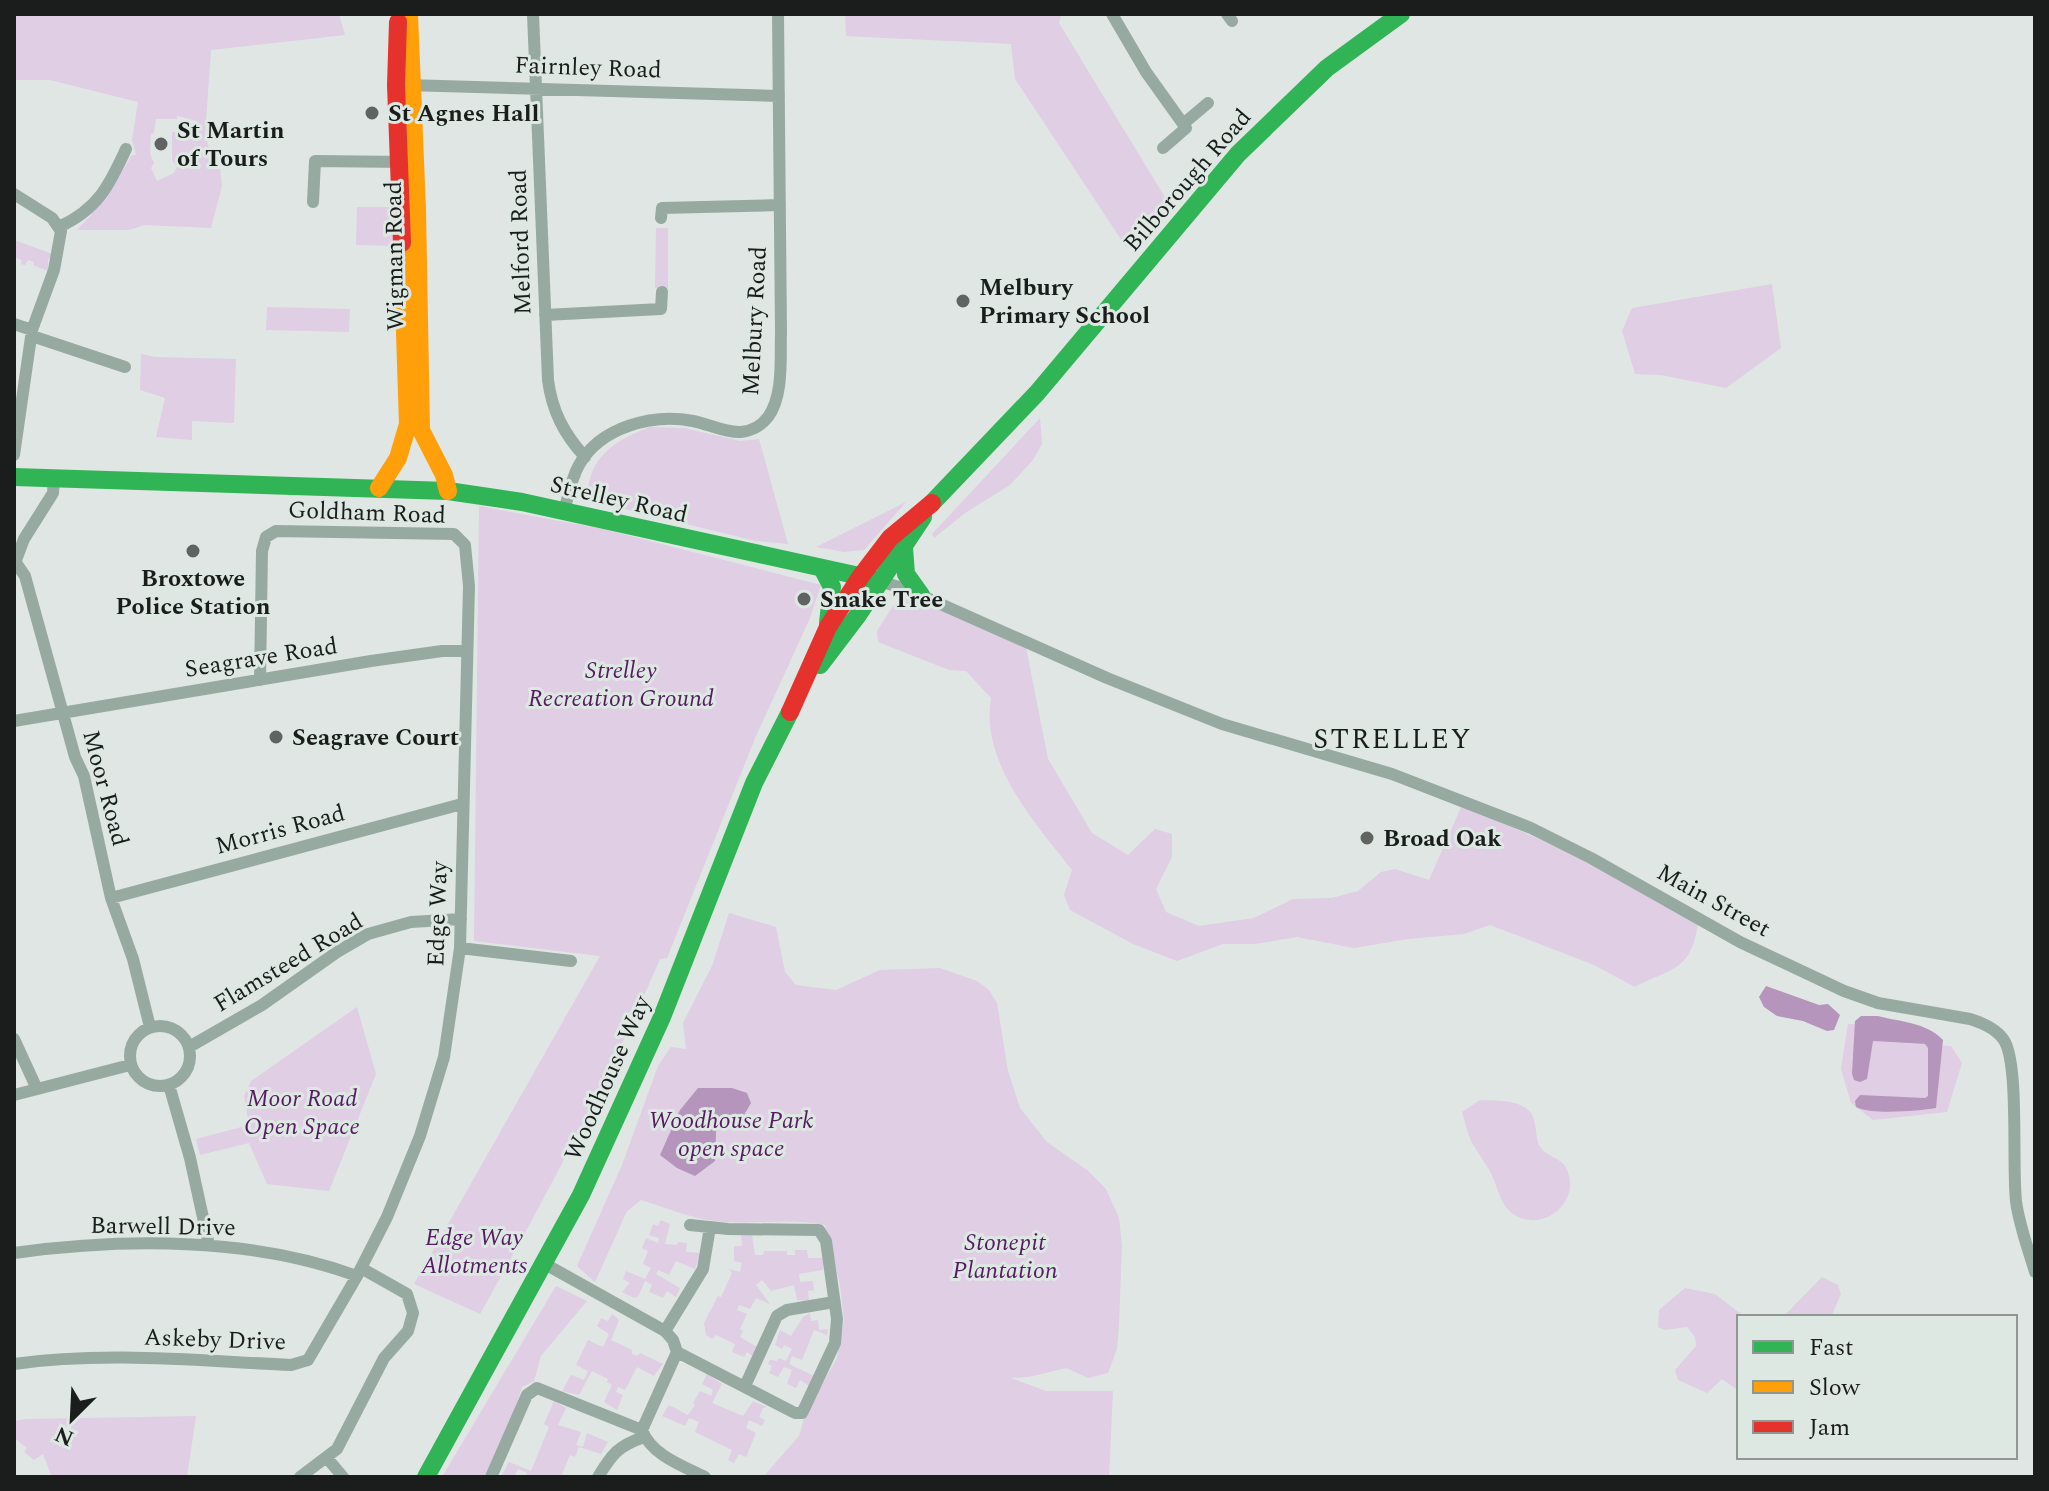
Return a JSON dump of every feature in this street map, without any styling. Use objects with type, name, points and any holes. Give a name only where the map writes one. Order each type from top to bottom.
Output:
[{"type":"main road","name":"Wigman Road","points":[[398,14],[421,430],[426,446],[447,480],[448,491]]},
{"type":"main road","name":"Wigman Road","points":[[403,85],[409,14]]},
{"type":"main road","name":"Bilborough Road","points":[[870,578],[890,538],[931,504],[1037,393],[1238,154],[1327,68],[1401,14]]},
{"type":"main road","name":"Wigman Road","points":[[379,488],[390,473],[407,436],[407,162]]},
{"type":"main road","name":"Strelley Road","points":[[14,477],[448,491],[522,502],[870,578]]},
{"type":"main road","name":"Bilborough Road","points":[[870,578],[904,548],[931,504]]},
{"type":"main road","points":[[904,548],[902,560],[905,576],[921,595]]},
{"type":"main road","points":[[822,568],[833,587],[828,627]]},
{"type":"main road","name":"Woodhouse Way","points":[[426,1477],[581,1195],[656,1030],[754,783],[803,686],[828,627],[870,578]]},
{"type":"main road","name":"Woodhouse Way","points":[[803,686],[858,615],[870,578]]},
{"type":"street","name":"Melford Road","points":[[533,14],[551,401],[560,423],[585,457]]},
{"type":"street","name":"Melbury Road","points":[[585,457],[604,439],[643,421],[682,419],[742,432],[758,427],[768,417],[779,385],[778,14]]},
{"type":"street","points":[[1112,14],[1146,72],[1186,128],[1163,148]]},
{"type":"street","name":"Fairnley Road","points":[[403,85],[779,96]]},
{"type":"street","points":[[1183,124],[1208,103]]},
{"type":"street","points":[[59,227],[82,215],[104,193],[126,149]]},
{"type":"street","points":[[313,202],[315,161],[407,162]]},
{"type":"street","points":[[14,194],[41,209],[59,227]]},
{"type":"street","points":[[661,218],[662,208],[780,205]]},
{"type":"street","points":[[14,455],[32,333],[54,270],[59,227]]},
{"type":"street","points":[[545,315],[661,309],[662,292]]},
{"type":"street","points":[[14,324],[125,367]]},
{"type":"street","points":[[564,512],[585,457]]},
{"type":"street","name":"Moor Road","points":[[54,477],[53,493],[24,539],[14,562],[25,576],[75,757],[84,776],[111,898],[133,959],[150,1027]]},
{"type":"street","name":"Goldham Road","points":[[260,680],[262,551],[266,537],[276,531],[454,534],[465,545]]},
{"type":"street","name":"Edge Way","points":[[359,1272],[387,1217],[425,1121],[444,1057],[460,948],[469,586],[465,545]]},
{"type":"street","name":"Strelley Road","points":[[870,578],[921,595],[1184,709]]},
{"type":"street","name":"Seagrave Road","points":[[14,721],[442,651],[467,651]]},
{"type":"street","name":"Main Street","points":[[1184,709],[1222,724],[1392,774],[1531,828],[1740,942],[1844,991],[1878,1003],[1970,1019],[1986,1025],[1999,1034],[2007,1048],[2016,1201],[2035,1272]]},
{"type":"street","name":"Morris Road","points":[[111,898],[462,804]]},
{"type":"street","name":"Flamsteed Road","points":[[189,1047],[262,1005],[368,934],[411,922],[461,919]]},
{"type":"street","points":[[460,948],[571,961]]},
{"type":"street","points":[[160,1025],[176,1030],[189,1047],[187,1070],[169,1085],[143,1082],[130,1065],[129,1052],[133,1042],[150,1027],[160,1025]]},
{"type":"street","points":[[14,1039],[37,1089]]},
{"type":"street","points":[[14,1095],[130,1065]]},
{"type":"street","points":[[169,1085],[190,1158],[209,1245]]},
{"type":"street","points":[[677,1352],[786,1409],[802,1413],[835,1343],[837,1319],[826,1241],[819,1230],[690,1225]]},
{"type":"street","points":[[665,1331],[703,1269],[710,1227]]},
{"type":"street","name":"Barwell Drive","points":[[14,1253],[55,1247],[209,1245],[359,1272],[407,1294],[413,1313],[412,1323],[384,1358],[343,1440],[327,1458]]},
{"type":"street","points":[[545,1264],[665,1331],[673,1340],[677,1352],[643,1434],[612,1453],[598,1477]]},
{"type":"street","name":"Askeby Drive","points":[[14,1364],[111,1358],[299,1364],[308,1360],[359,1272]]},
{"type":"street","points":[[745,1386],[777,1316],[787,1310],[834,1302]]},
{"type":"street","points":[[491,1477],[527,1395],[537,1388],[643,1434],[656,1450],[705,1477]]},
{"type":"street","points":[[300,1477],[327,1458],[343,1477]]},
{"type":"green space","points":[[14,14],[339,14],[345,35],[211,50],[205,135],[210,150],[219,159],[222,186],[211,228],[145,225],[129,230],[77,230],[106,199],[132,155],[136,155],[132,140],[138,102],[50,80],[14,80]],"holes":[[[177,116],[197,121],[197,129],[191,129],[191,132],[172,132],[172,160],[177,167],[174,173],[157,181],[151,168],[154,163],[150,154],[156,119],[177,119]]]},
{"type":"green space","points":[[845,14],[1061,14],[1059,23],[1166,199],[1126,247],[1015,79],[1011,44],[846,36]]},
{"type":"green space","points":[[357,207],[395,207],[396,246],[356,245]]},
{"type":"green space","points":[[656,228],[668,228],[668,289],[655,288]]},
{"type":"green space","points":[[14,240],[53,254],[48,260],[48,271],[28,260],[25,265],[21,264],[22,260],[16,258],[14,261]]},
{"type":"green space","points":[[1772,284],[1781,348],[1726,388],[1661,375],[1635,374],[1622,331],[1632,308]]},
{"type":"green space","points":[[267,307],[350,309],[349,332],[266,330]]},
{"type":"green space","points":[[141,354],[236,359],[234,423],[192,421],[192,440],[156,437],[165,398],[140,390]]},
{"type":"green space","points":[[1040,418],[1042,444],[1033,460],[1010,485],[965,513],[934,538],[932,534]]},
{"type":"green space","points":[[650,427],[684,428],[740,441],[759,439],[788,544],[756,541],[587,500],[592,472],[605,453],[625,438]]},
{"type":"green space","points":[[906,502],[864,550],[844,552],[816,547]]},
{"type":"green space","name":"Strelley Recreation Ground","points":[[479,506],[603,529],[821,585],[810,618],[756,736],[667,958],[660,959],[575,1139],[480,1314],[414,1284],[600,956],[474,941]]},
{"type":"green space","points":[[907,594],[1026,647],[1048,759],[1092,833],[1128,855],[1155,829],[1172,834],[1172,857],[1156,889],[1166,912],[1199,926],[1254,918],[1293,899],[1332,898],[1358,891],[1381,872],[1395,869],[1429,880],[1462,805],[1590,862],[1698,923],[1690,951],[1678,966],[1635,987],[1594,965],[1490,925],[1464,934],[1354,948],[1297,937],[1255,944],[1223,944],[1177,961],[1133,944],[1070,910],[1064,895],[1072,870],[1027,812],[1002,768],[990,722],[991,698],[966,671],[949,670],[878,642],[877,631],[893,606]]},
{"type":"green space","points":[[729,913],[776,927],[785,972],[796,985],[836,990],[880,970],[940,968],[977,981],[989,990],[997,1003],[1008,1071],[1020,1108],[1047,1142],[1087,1170],[1106,1189],[1119,1218],[1122,1246],[1119,1324],[1117,1349],[1108,1373],[1088,1378],[1066,1368],[1011,1378],[1046,1391],[1113,1391],[1109,1477],[763,1477],[799,1436],[805,1415],[837,1358],[844,1320],[840,1285],[825,1225],[714,1221],[641,1200],[627,1211],[595,1282],[577,1266],[622,1165],[658,1066],[671,1047],[686,1049],[683,1023],[712,966]]},
{"type":"green space","name":"Moor Road Open Space","points":[[357,1007],[376,1074],[329,1191],[267,1184],[249,1143],[200,1155],[196,1139],[249,1125],[244,1096],[251,1081]]},
{"type":"green space","points":[[1848,1024],[1855,1024],[1872,1041],[1951,1046],[1962,1063],[1947,1112],[1873,1120],[1851,1103],[1841,1069]]},
{"type":"green space","points":[[1480,1100],[1516,1103],[1528,1110],[1535,1122],[1539,1145],[1564,1164],[1570,1182],[1568,1194],[1553,1214],[1529,1220],[1517,1216],[1506,1207],[1491,1173],[1471,1141],[1462,1112]]},
{"type":"green space","points":[[661,1220],[670,1224],[665,1244],[687,1243],[686,1252],[700,1253],[695,1269],[676,1261],[669,1275],[658,1270],[656,1274],[680,1288],[676,1297],[667,1291],[663,1298],[649,1292],[652,1285],[645,1281],[638,1297],[634,1298],[622,1292],[630,1283],[623,1279],[626,1271],[645,1279],[651,1268],[643,1264],[648,1251],[642,1248],[646,1238],[658,1243],[659,1238],[649,1235],[653,1224],[658,1226]]},
{"type":"green space","points":[[741,1235],[752,1235],[755,1255],[763,1255],[764,1251],[787,1251],[787,1255],[795,1255],[795,1250],[807,1250],[808,1258],[824,1258],[823,1270],[799,1274],[800,1282],[813,1281],[814,1290],[808,1291],[809,1301],[797,1300],[794,1285],[771,1291],[762,1280],[756,1285],[770,1304],[756,1298],[750,1309],[739,1305],[737,1310],[747,1314],[740,1337],[757,1347],[754,1357],[747,1352],[744,1357],[732,1352],[735,1344],[716,1335],[712,1339],[706,1335],[704,1323],[718,1296],[721,1297],[732,1273],[729,1269],[740,1272],[742,1263],[734,1261],[734,1246],[742,1246]]},
{"type":"green space","points":[[1822,1277],[1838,1285],[1841,1294],[1832,1315],[1785,1315]]},
{"type":"green space","points":[[556,1286],[587,1301],[541,1356],[534,1381],[522,1387],[508,1430],[485,1477],[442,1477]]},
{"type":"green space","points":[[1685,1288],[1715,1294],[1742,1315],[1737,1315],[1737,1390],[1722,1379],[1707,1393],[1678,1380],[1675,1370],[1696,1346],[1695,1337],[1687,1327],[1665,1330],[1658,1327],[1659,1310]]},
{"type":"green space","points":[[810,1313],[811,1321],[818,1320],[819,1330],[828,1329],[827,1335],[814,1330],[802,1360],[792,1356],[789,1364],[814,1376],[809,1386],[800,1380],[796,1388],[787,1384],[792,1370],[784,1367],[778,1377],[769,1373],[772,1366],[768,1364],[770,1360],[777,1361],[779,1358],[786,1361],[792,1349],[775,1345],[780,1330],[791,1336],[803,1317]]},
{"type":"green space","points":[[612,1314],[619,1320],[611,1340],[632,1350],[632,1354],[637,1356],[640,1353],[663,1364],[654,1376],[637,1367],[625,1390],[618,1387],[616,1392],[623,1395],[617,1410],[604,1402],[612,1385],[607,1382],[608,1379],[592,1371],[579,1395],[562,1391],[571,1375],[584,1380],[588,1371],[576,1365],[588,1340],[603,1347],[609,1334],[597,1326],[601,1318],[608,1321]]},
{"type":"green space","points":[[707,1374],[722,1384],[712,1403],[743,1416],[753,1401],[767,1407],[763,1408],[759,1417],[765,1420],[762,1426],[749,1420],[746,1428],[756,1433],[746,1457],[739,1454],[734,1463],[728,1460],[732,1450],[695,1432],[699,1422],[689,1418],[685,1426],[662,1416],[669,1405],[688,1415],[700,1391],[711,1396],[713,1390],[702,1384]]},
{"type":"green space","points":[[554,1401],[566,1408],[558,1425],[581,1432],[576,1445],[583,1447],[587,1433],[608,1442],[601,1454],[579,1447],[575,1457],[570,1455],[561,1477],[525,1477],[527,1473],[518,1469],[514,1477],[501,1477],[509,1462],[531,1471],[549,1427],[544,1424]]},
{"type":"green space","points":[[196,1416],[187,1477],[26,1477],[51,1475],[43,1454],[34,1460],[24,1452],[27,1448],[14,1438],[14,1421],[26,1419]]},
{"type":"shaded area","points":[[1766,986],[1819,1005],[1828,1004],[1840,1015],[1834,1030],[1827,1031],[1803,1021],[1777,1016],[1764,1007],[1759,997]]},
{"type":"shaded area","points":[[1861,1016],[1878,1016],[1921,1026],[1943,1040],[1936,1108],[1883,1112],[1856,1107],[1855,1101],[1860,1095],[1928,1096],[1928,1048],[1925,1044],[1873,1041],[1867,1079],[1860,1082],[1854,1080],[1855,1021]]},
{"type":"shaded area","points":[[698,1088],[732,1088],[747,1093],[751,1103],[744,1115],[720,1123],[716,1132],[715,1161],[695,1176],[677,1168],[660,1155],[680,1110]]},
{"type":"traffic: fast","points":[[932,503],[1037,393],[1238,154],[1327,68],[1401,14]]},
{"type":"traffic: fast","points":[[14,477],[448,491],[522,502],[873,579]]},
{"type":"traffic: fast","points":[[820,665],[858,615],[923,517]]},
{"type":"traffic: fast","points":[[904,548],[906,574],[921,595]]},
{"type":"traffic: fast","points":[[822,568],[832,587],[828,623]]},
{"type":"traffic: fast","points":[[426,1477],[581,1195],[662,1017],[754,783],[790,712]]},
{"type":"traffic: slow","points":[[409,14],[421,430],[444,475],[448,491]]},
{"type":"traffic: slow","points":[[379,488],[398,458],[408,424],[402,243]]},
{"type":"traffic: jam","points":[[398,22],[396,85],[402,243]]},
{"type":"traffic: jam","points":[[790,712],[828,627],[861,576],[890,538],[932,503]]},
{"type":"place","name":"St Agnes Hall","points":[[372,113]]},
{"type":"place","name":"St Martin of Tours","points":[[161,144]]},
{"type":"place","name":"Melbury Primary School","points":[[963,301]]},
{"type":"place","name":"Broxtowe Police Station","points":[[193,551]]},
{"type":"place","name":"Snake Tree","points":[[804,599]]},
{"type":"place","name":"Seagrave Court","points":[[276,737]]},
{"type":"place","name":"Broad Oak","points":[[1367,838]]},
{"type":"district","name":"STRELLEY","points":[[1393,738]]},
{"type":"park label","name":"Woodhouse Park open space","points":[[731,1134]]},
{"type":"park label","name":"Edge Way Allotments","points":[[474,1251]]},
{"type":"park label","name":"Stonepit Plantation","points":[[1005,1256]]}]
